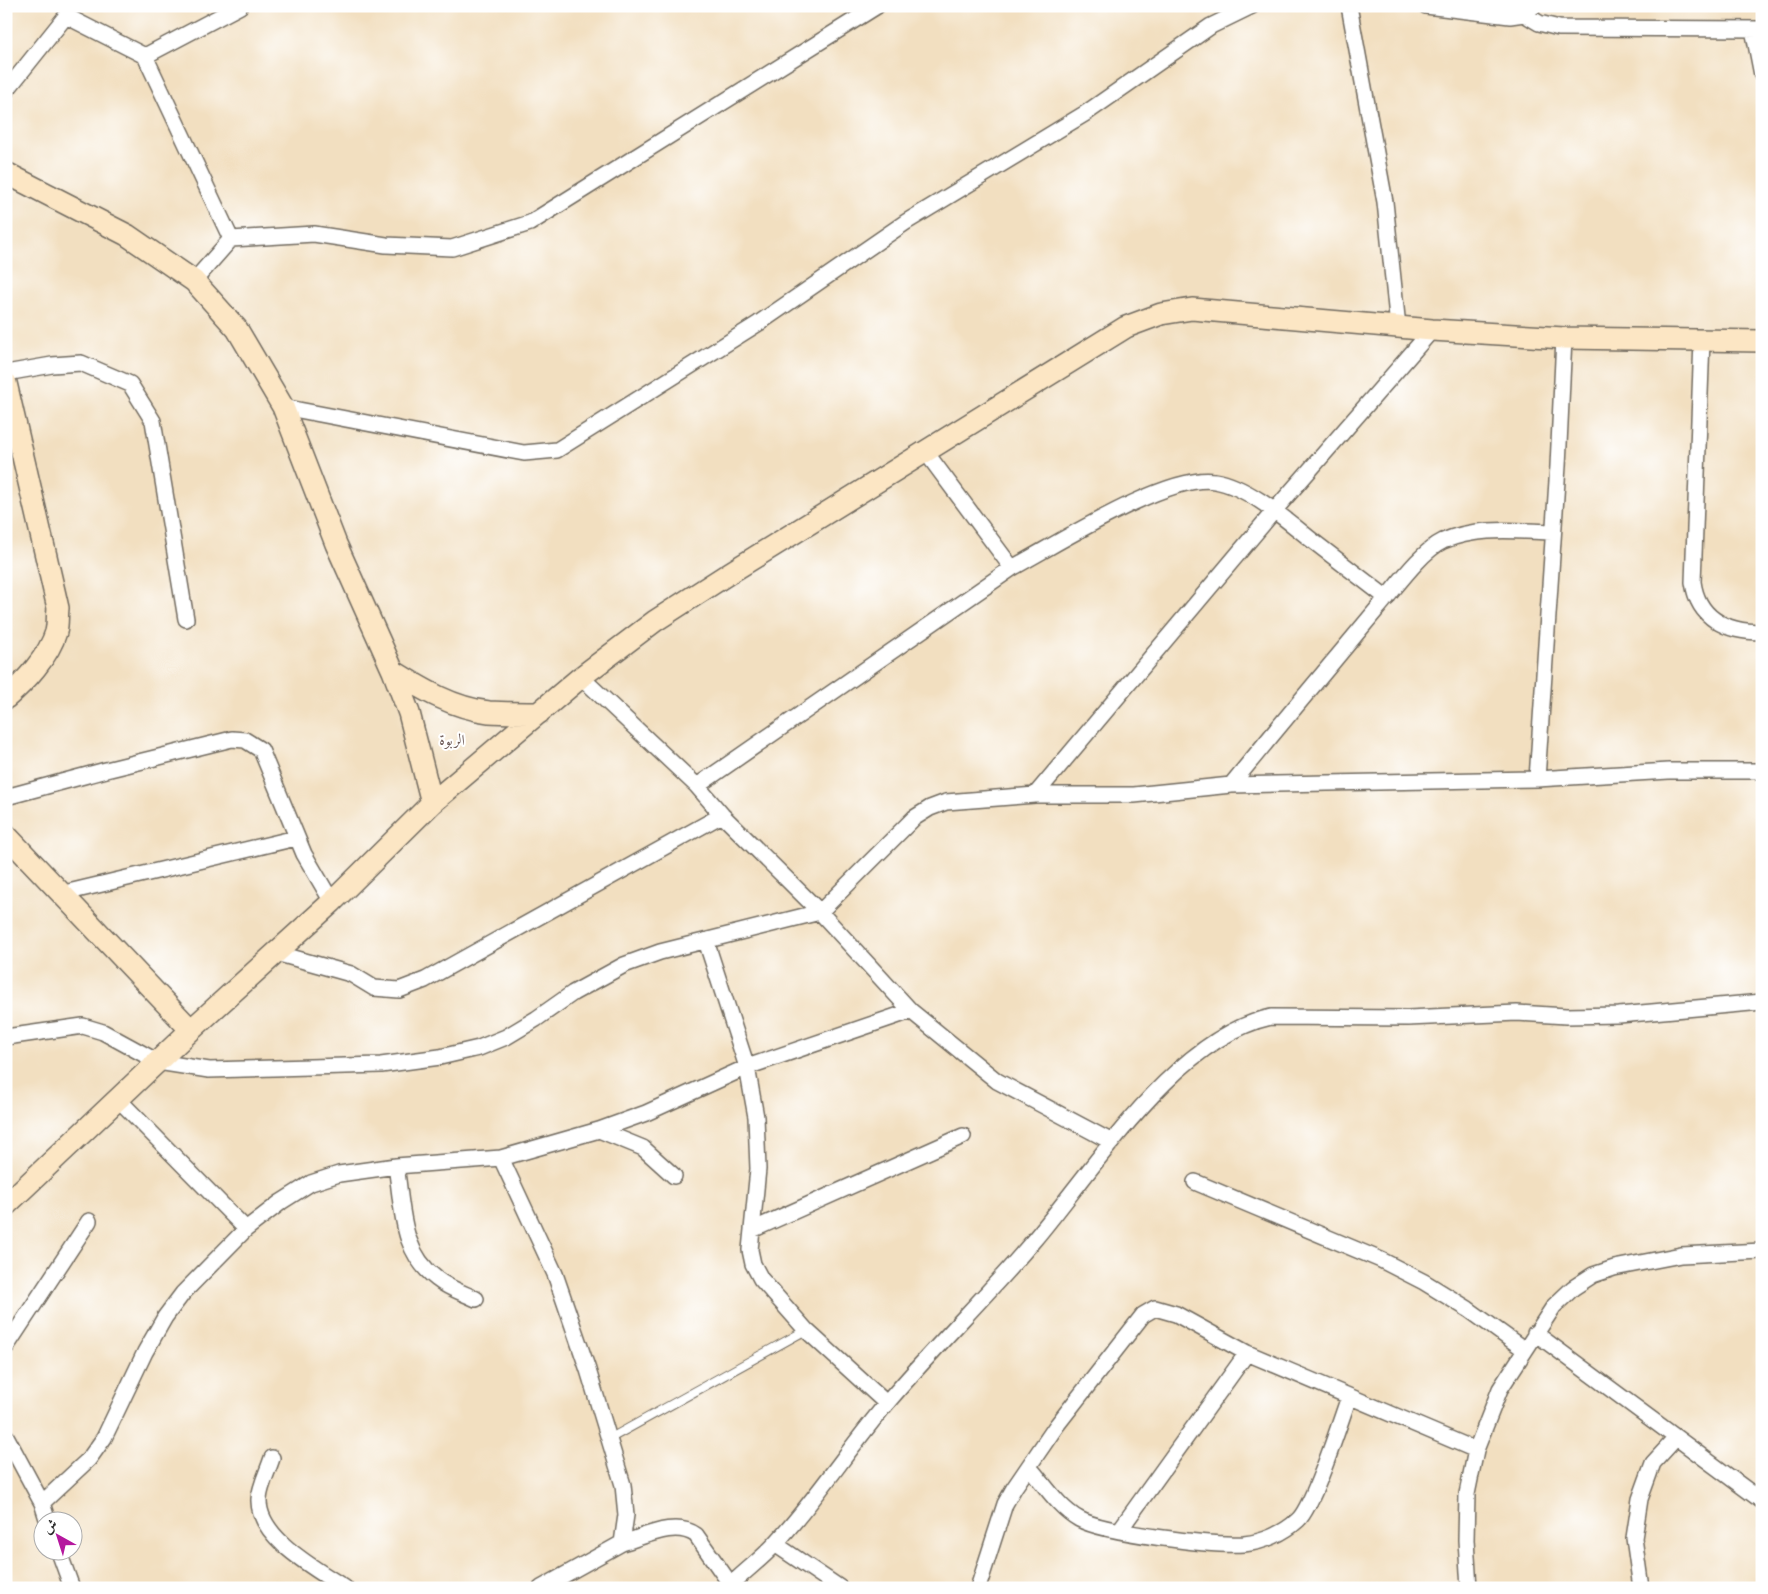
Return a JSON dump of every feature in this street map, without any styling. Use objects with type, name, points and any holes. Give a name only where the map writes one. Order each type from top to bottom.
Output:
[{"type":"street","points":[[145,56],[240,6]]},
{"type":"street","points":[[194,281],[231,239],[314,234],[386,245],[452,248],[530,223],[853,11],[877,6]]},
{"type":"street","points":[[283,407],[524,453],[557,450],[758,323],[906,222],[1086,113],[1211,26],[1252,6]]},
{"type":"street","points":[[1349,6],[1385,202],[1398,327]]},
{"type":"street","points":[[1426,6],[1498,15],[1529,10],[1539,23],[1559,28],[1758,29],[1762,75]]},
{"type":"street","points":[[6,91],[68,11],[145,56],[231,239]]},
{"type":"street","points":[[6,173],[127,235],[194,281],[237,329],[283,407],[336,544],[393,671],[409,713],[432,803]]},
{"type":"street","points":[[6,1205],[119,1100],[190,1030],[332,902],[432,803],[580,677],[663,616],[1126,326],[1161,314],[1192,308],[1432,330],[1564,338],[1762,340]]},
{"type":"street","points":[[1035,795],[1274,511],[1432,330]]},
{"type":"street","points":[[1536,779],[1558,466],[1564,338]]},
{"type":"street","points":[[1702,340],[1693,572],[1695,596],[1700,607],[1716,621],[1738,630],[1762,632]]},
{"type":"street","points":[[6,373],[52,365],[81,363],[130,384],[153,421],[186,619]]},
{"type":"street","points":[[6,383],[58,608],[55,632],[41,658],[27,681],[6,698]]},
{"type":"street","points":[[925,451],[1012,568]]},
{"type":"street","points":[[697,786],[1012,568],[1140,499],[1170,486],[1191,481],[1216,481],[1238,489],[1274,511],[1387,598]]},
{"type":"street","points":[[1231,785],[1387,598],[1423,557],[1441,542],[1464,534],[1495,530],[1552,532]]},
{"type":"street","points":[[393,671],[428,693],[457,705],[487,712],[539,713]]},
{"type":"street","points":[[580,677],[697,786],[722,815],[820,912],[911,1011],[997,1081],[1112,1142]]},
{"type":"street","points":[[6,797],[232,739],[245,740],[254,744],[266,758],[296,838],[332,902]]},
{"type":"street","points":[[6,1037],[82,1026],[103,1032],[158,1062],[209,1070],[382,1065],[440,1057],[479,1048],[536,1020],[573,993],[624,965],[660,952],[820,912],[890,845],[914,818],[930,808],[946,802],[1035,795],[1134,795],[1231,785],[1536,779],[1669,771],[1762,771]]},
{"type":"street","points":[[276,953],[351,974],[374,988],[399,990],[425,980],[722,815]]},
{"type":"street","points":[[6,835],[190,1030]]},
{"type":"street","points":[[60,894],[296,838]]},
{"type":"street","points":[[706,942],[747,1067],[756,1117],[758,1169],[750,1250],[753,1264],[761,1278],[806,1330],[886,1403]]},
{"type":"street","points":[[541,1588],[622,1543],[670,1529],[682,1528],[696,1535],[730,1586],[775,1544],[886,1403],[1033,1241],[1141,1106],[1169,1078],[1218,1039],[1254,1020],[1271,1016],[1408,1018],[1517,1013],[1566,1016],[1619,1015],[1762,1002]]},
{"type":"street","points":[[42,1503],[89,1459],[104,1438],[165,1317],[183,1293],[246,1229],[281,1202],[311,1183],[339,1174],[396,1166],[501,1158],[599,1130],[646,1113],[747,1067],[911,1011]]},
{"type":"street","points":[[119,1100],[246,1229]]},
{"type":"street","points":[[599,1130],[643,1148],[674,1176]]},
{"type":"street","points":[[752,1230],[963,1136]]},
{"type":"street","points":[[501,1158],[555,1274],[610,1439],[626,1501],[622,1543]]},
{"type":"street","points":[[396,1166],[407,1240],[416,1258],[439,1281],[476,1299]]},
{"type":"street","points":[[1196,1182],[1381,1260],[1424,1282],[1468,1309],[1525,1350]]},
{"type":"street","points":[[6,1347],[89,1221]]},
{"type":"street","points":[[1469,1588],[1466,1540],[1467,1494],[1476,1450],[1500,1389],[1554,1306],[1573,1288],[1593,1276],[1614,1268],[1681,1255],[1762,1252]]},
{"type":"street","points":[[978,1588],[1005,1504],[1057,1425],[1149,1310],[1161,1308],[1176,1314],[1247,1353],[1476,1450]]},
{"type":"street","points":[[1535,1333],[1762,1501]]},
{"type":"street","points":[[1119,1531],[1247,1353]]},
{"type":"street","points":[[1029,1467],[1064,1508],[1078,1519],[1119,1531],[1201,1542],[1243,1544],[1267,1539],[1285,1530],[1300,1518],[1311,1500],[1349,1397]]},
{"type":"street","points":[[6,1436],[42,1503],[45,1512]]},
{"type":"street","points":[[1641,1588],[1634,1538],[1640,1499],[1653,1463],[1676,1438]]},
{"type":"street","points":[[272,1458],[259,1500],[262,1515],[269,1528],[289,1550],[346,1588]]},
{"type":"street","points":[[775,1544],[840,1588]]},
{"type":"street","points":[[63,1562],[72,1588]]},
{"type":"lane","points":[[610,1439],[806,1330]]},
{"type":"district","name":"الربوة","points":[[452,739]]}]
